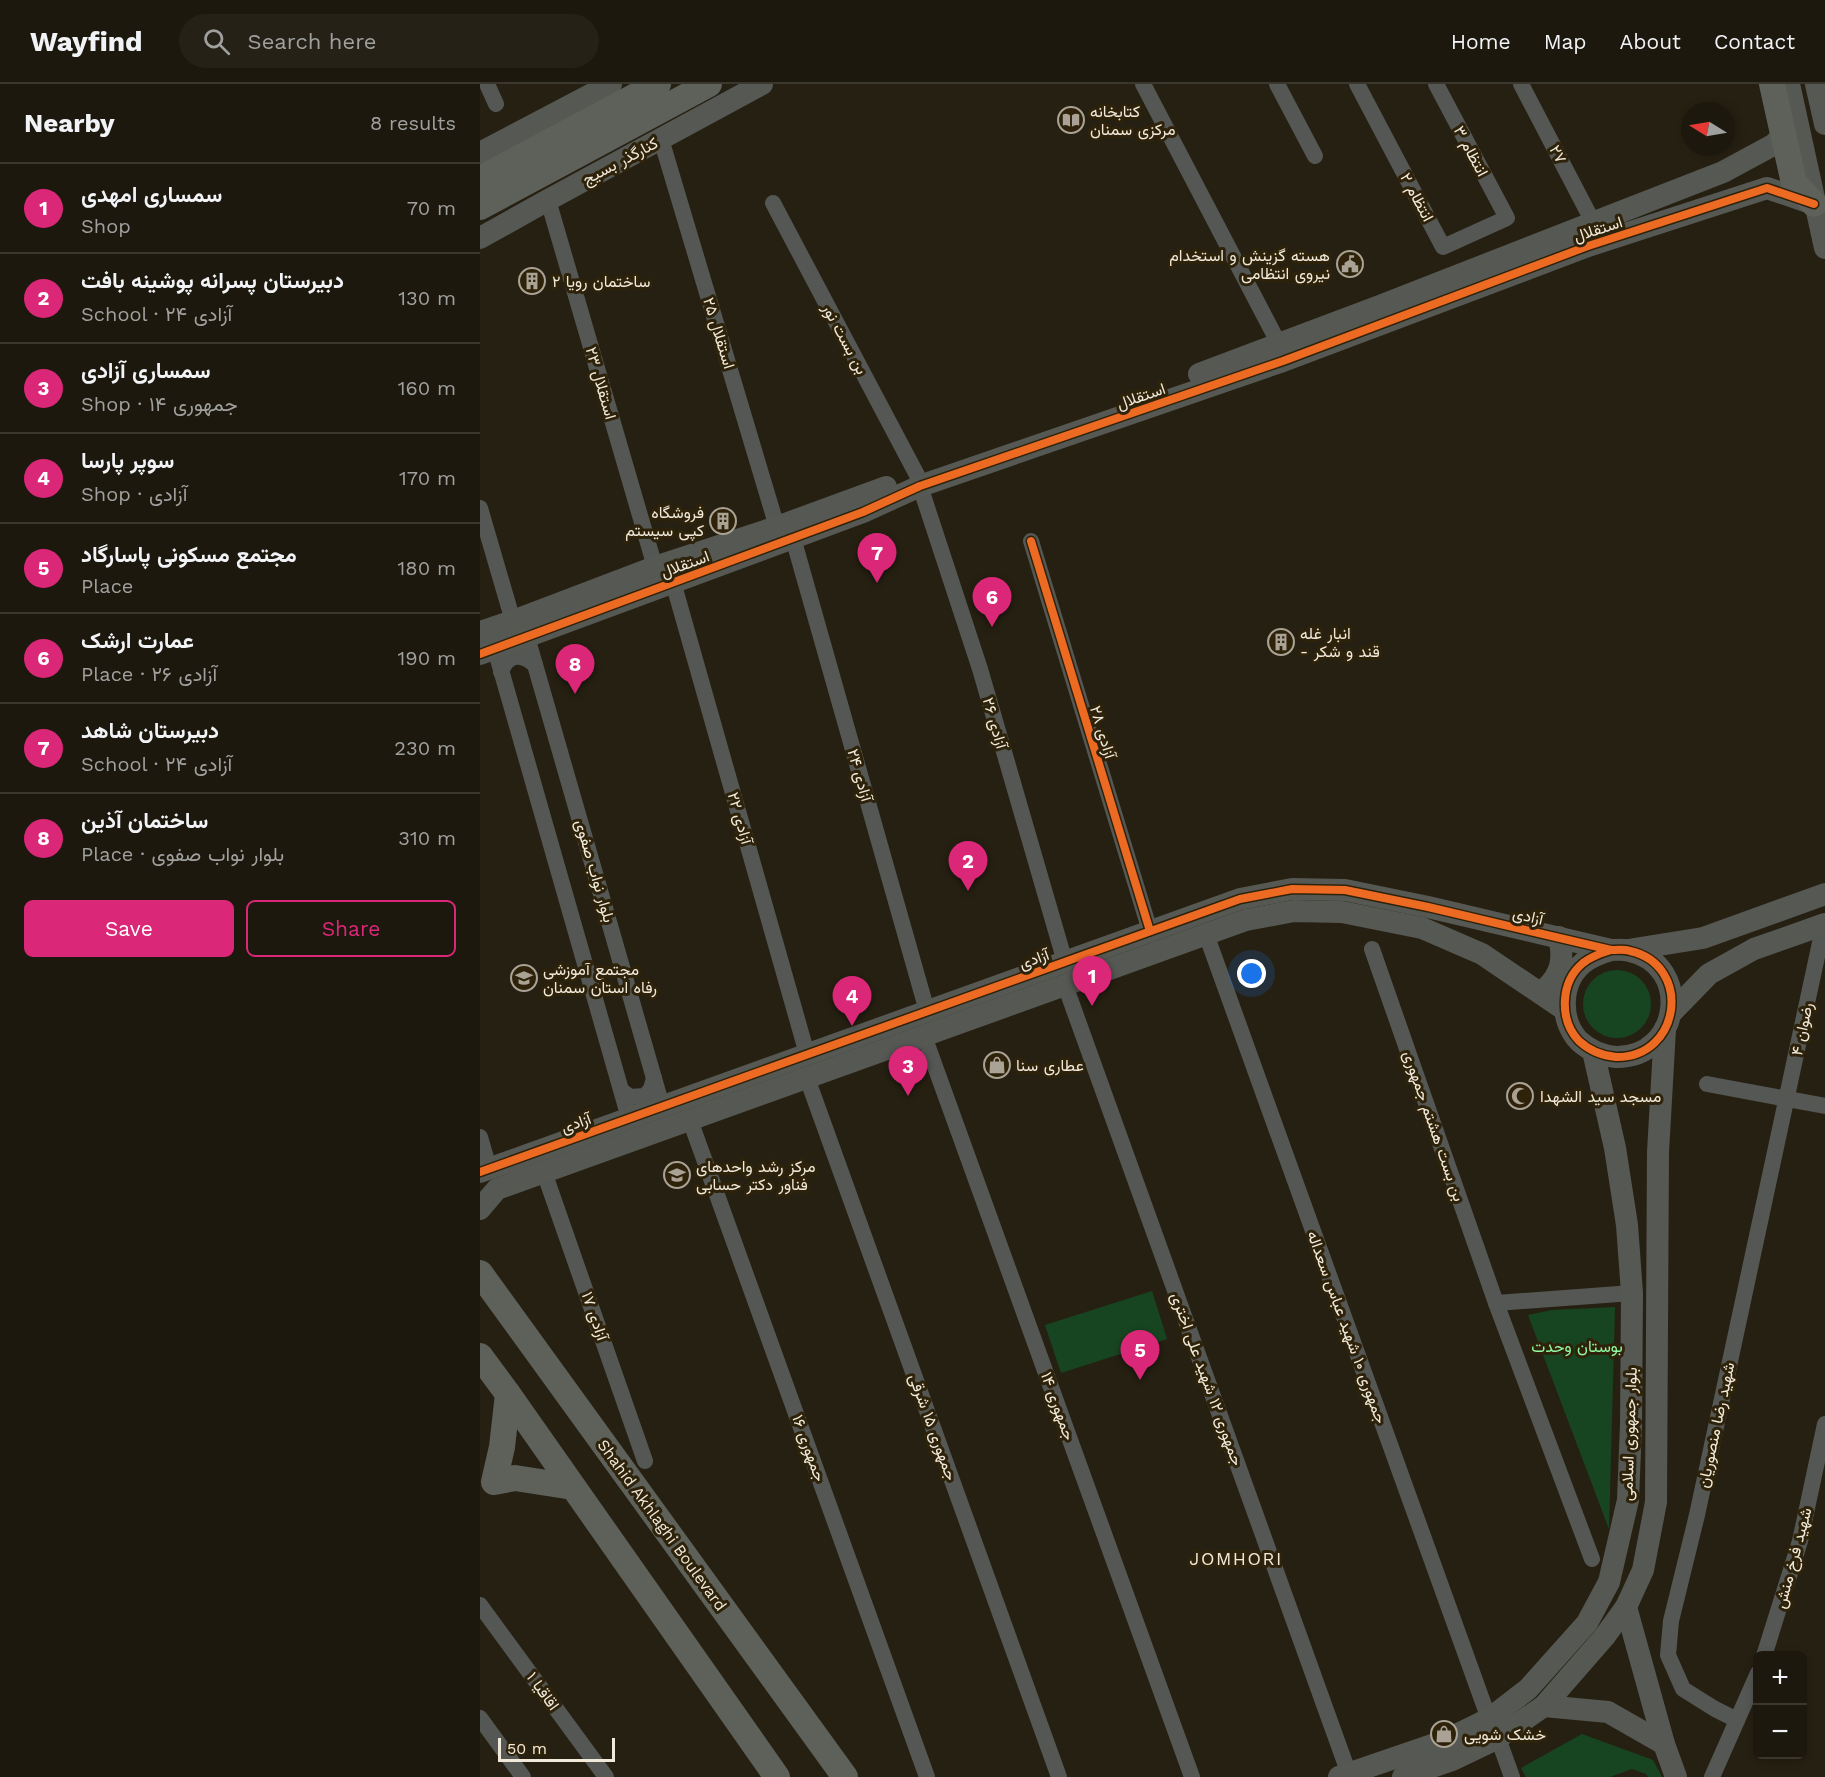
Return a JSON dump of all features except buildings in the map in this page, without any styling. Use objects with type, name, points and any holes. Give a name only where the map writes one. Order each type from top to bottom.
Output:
[{"type":"main road","points":[[484,183],[658,84]]},
{"type":"main road","points":[[484,183],[709,84]]},
{"type":"main road","points":[[1772,84],[1794,183],[1814,204]]},
{"type":"main road","name":"Shahid Akhlaghi Boulevard","points":[[480,1273],[845,1777]]},
{"type":"main road","points":[[480,1356],[777,1777]]},
{"type":"main road","points":[[487,1487],[502,1447],[508,1394]]},
{"type":"main road","points":[[487,1487],[515,1478],[573,1487]]},
{"type":"street","points":[[487,84],[496,104]]},
{"type":"street","points":[[484,183],[611,84]]},
{"type":"street","name":"کنارگذر بسیج","points":[[480,238],[762,84]]},
{"type":"street","points":[[1143,84],[1279,344]]},
{"type":"street","points":[[1277,84],[1315,156]]},
{"type":"street","name":"انتظام ۲","points":[[1357,84],[1443,248],[1507,218]]},
{"type":"street","name":"انتظام ۳","points":[[1436,84],[1507,218]]},
{"type":"street","name":"۲۷","points":[[1521,84],[1594,224]]},
{"type":"street","points":[[1789,84],[1825,248]]},
{"type":"street","name":"استقلال","points":[[1113,412],[1279,344],[1594,224],[1723,172],[1773,145],[1783,136]]},
{"type":"street","name":"استقلال ۲۵","points":[[661,139],[785,533]]},
{"type":"street","points":[[1760,152],[1769,161],[1767,188],[1814,204]]},
{"type":"street","name":"استقلال","points":[[580,606],[673,582],[785,533],[919,480],[953,460],[1283,361],[1588,246],[1767,188]]},
{"type":"street","name":"استقلال ۲۳","points":[[548,200],[655,567]]},
{"type":"street","name":"بن بست نور","points":[[773,203],[919,480]]},
{"type":"street","name":"آزادی ۲۶","points":[[919,480],[980,669],[1065,962]]},
{"type":"street","name":"بلوار نواب صفوی","points":[[480,508],[520,629],[535,665],[662,1106]]},
{"type":"street","name":"استقلال","points":[[487,651],[520,629],[580,606],[655,567],[785,533]]},
{"type":"street","name":"آزادی ۲۴","points":[[785,533],[927,1011]]},
{"type":"street","name":"آزادی ۲۸","points":[[1031,541],[1150,931]]},
{"type":"street","name":"آزادی ۲۲","points":[[673,582],[807,1054]]},
{"type":"street","name":"استقلال","points":[[480,632],[520,629]]},
{"type":"street","points":[[487,651],[501,672],[629,1118]]},
{"type":"street","points":[[501,672],[507,661],[512,658],[528,659],[535,665]]},
{"type":"street","name":"آزادی","points":[[480,1209],[497,1189],[807,1078],[927,1011],[1240,899],[1292,889],[1345,890],[1620,950]]},
{"type":"street","points":[[1825,894],[1703,938],[1595,954],[1581,964],[1571,978],[1565,993],[1565,1010],[1570,1027],[1579,1041],[1593,1051],[1608,1056],[1625,1057],[1641,1052],[1655,1042],[1668,1021],[1709,974],[1754,949],[1825,924]]},
{"type":"street","name":"آزادی","points":[[485,1170],[807,1054],[924,1036],[1246,920],[1294,911],[1342,912],[1422,928],[1482,954],[1565,1010]]},
{"type":"street","name":"رضوان ۴","points":[[1787,1098],[1825,924]]},
{"type":"street","name":"جمهوری ۱۰ شهید عباس سعداله","points":[[1206,934],[1512,1777]]},
{"type":"street","points":[[1532,988],[1544,989],[1553,982],[1561,965],[1563,952],[1559,938]]},
{"type":"street","name":"بن بست هشتم جمهوری","points":[[1372,949],[1496,1303],[1592,1559]]},
{"type":"street","points":[[1620,950],[1644,956],[1657,966],[1667,980],[1672,996],[1668,1021]]},
{"type":"street","name":"جمهوری ۱۲ شهید علی اختری","points":[[1065,985],[1344,1775]]},
{"type":"street","name":"بلوار جمهوری اسلامی","points":[[1344,1775],[1444,1741],[1493,1729],[1544,1706],[1605,1636],[1626,1607],[1644,1570],[1656,1502],[1658,1152],[1668,1021]]},
{"type":"street","name":"جمهوری ۱۴","points":[[924,1036],[1192,1777]]},
{"type":"street","name":"بلوار جمهوری اسلامی","points":[[1403,1777],[1452,1760],[1493,1729],[1587,1623],[1609,1582],[1628,1500],[1632,1293],[1627,1225],[1615,1148],[1593,1051]]},
{"type":"street","points":[[622,1091],[630,1097],[645,1096],[651,1089],[654,1078]]},
{"type":"street","name":"جمهوری ۱۵ شرقی","points":[[807,1078],[1059,1777]]},
{"type":"street","points":[[1707,1084],[1825,1106]]},
{"type":"street","name":"شهید رضا منصوریان","points":[[1737,1720],[1715,1710],[1683,1689],[1668,1654],[1671,1621],[1697,1515],[1787,1098]]},
{"type":"street","name":"جمهوری ۱۶","points":[[690,1120],[927,1777]]},
{"type":"street","points":[[480,1137],[485,1170]]},
{"type":"street","name":"آزادی ۱۷","points":[[544,1172],[645,1461]]},
{"type":"street","points":[[1496,1303],[1632,1293]]},
{"type":"street","points":[[1632,1348],[1658,1348]]},
{"type":"street","name":"شهید فرخ منش","points":[[1766,1651],[1800,1541],[1825,1424]]},
{"type":"street","name":"اقاقیا ۱","points":[[480,1605],[606,1777]]},
{"type":"street","points":[[1626,1607],[1664,1744],[1676,1777]]},
{"type":"street","points":[[1712,1777],[1753,1684]]},
{"type":"street","points":[[1544,1706],[1608,1712],[1664,1744]]},
{"type":"street","points":[[480,1718],[523,1777]]},
{"type":"green space","points":[[1617,970],[1630,973],[1641,980],[1648,991],[1651,1004],[1648,1017],[1641,1028],[1630,1035],[1617,1038],[1604,1035],[1593,1028],[1586,1017],[1583,1004],[1586,991],[1593,980],[1604,973]]},
{"type":"green space","points":[[1152,1291],[1167,1339],[1061,1373],[1045,1325]]},
{"type":"green space","name":"بوستان وحدت","points":[[1615,1307],[1609,1529],[1528,1315],[1552,1310]]},
{"type":"green space","points":[[1582,1734],[1653,1760],[1662,1777],[1648,1777],[1632,1769],[1610,1777],[1526,1777],[1521,1768]]},
{"type":"cycle path","points":[[480,654],[863,512],[920,486],[1283,361],[1588,246],[1767,188],[1814,204]]},
{"type":"cycle path","points":[[1031,541],[1150,931]]},
{"type":"cycle path","points":[[480,1172],[1240,899],[1292,889],[1345,890],[1611,950],[1630,951],[1650,960],[1664,974],[1670,991],[1671,1010],[1666,1028],[1654,1043],[1638,1053],[1616,1057],[1596,1052],[1579,1041],[1572,1032],[1565,1012],[1566,990],[1575,971],[1590,958],[1611,950]]},
{"type":"place","name":"کتابخانه مرکزی سمنان","points":[[1071,120]]},
{"type":"place","name":"هسته گزینش و استخدام نیروی انتظامی","points":[[1350,264]]},
{"type":"place","name":"ساختمان رویا ۲","points":[[532,281]]},
{"type":"place","name":"فروشگاه کپی سیستم","points":[[723,521]]},
{"type":"place","name":"دبیرستان شاهد","points":[[877,583]]},
{"type":"place","name":"عمارت ارشک","points":[[992,627]]},
{"type":"place","name":"انبار غله - قند و شکر","points":[[1281,642]]},
{"type":"place","name":"ساختمان آذین","points":[[575,694]]},
{"type":"place","name":"دبیرستان پسرانه پوشینه بافت","points":[[968,891]]},
{"type":"place","name":"مجتمع آموزشی رفاه استان سمنان","points":[[524,978]]},
{"type":"place","name":"سمساری امهدی","points":[[1092,1006]]},
{"type":"place","name":"سوپر پارسا","points":[[852,1026]]},
{"type":"place","name":"عطاری سنا","points":[[997,1065]]},
{"type":"place","name":"سمساری آزادی","points":[[908,1096]]},
{"type":"place","name":"مسجد سید الشهدا","points":[[1520,1096]]},
{"type":"place","name":"مرکز رشد واحدهای فناور دکتر حسابی","points":[[677,1175]]},
{"type":"place","name":"مجتمع مسکونی پاسارگاد","points":[[1140,1380]]},
{"type":"place","name":"خشک شویی","points":[[1444,1734]]},
{"type":"district","name":"JOMHORI","points":[[1236,1558]]}]
